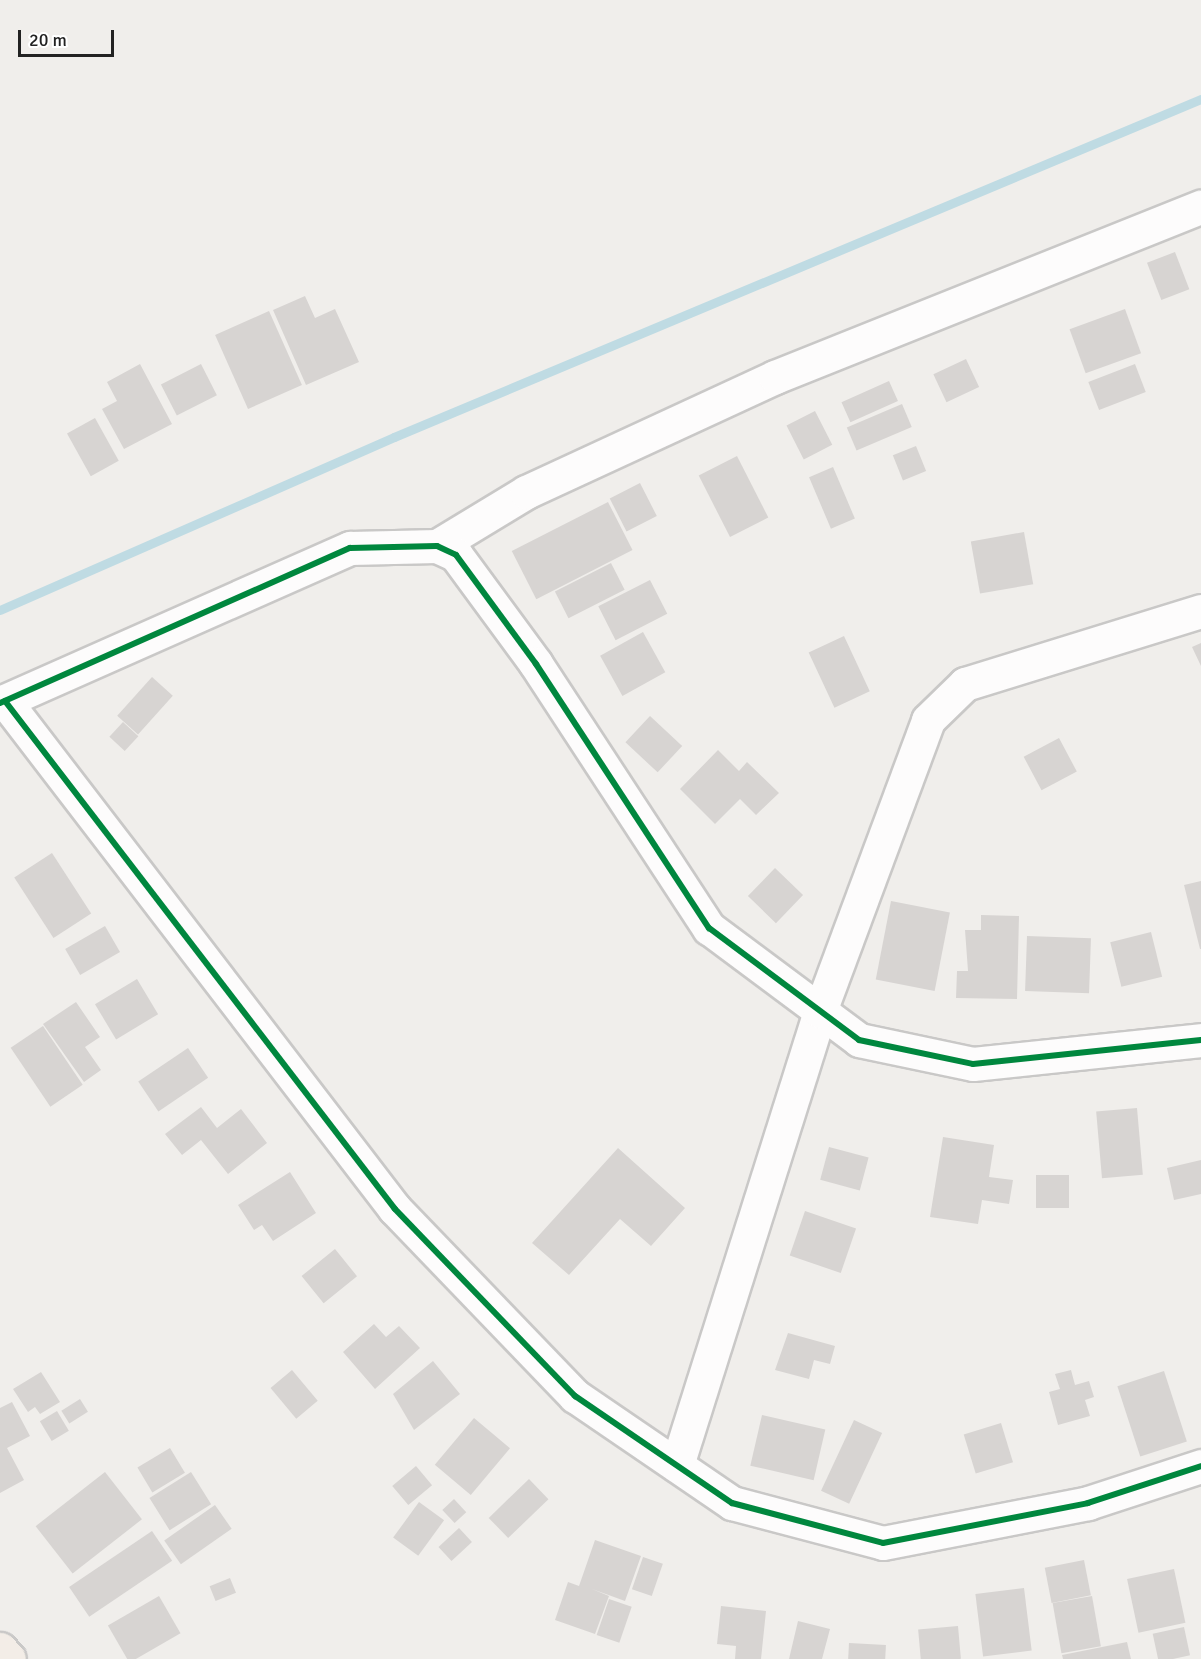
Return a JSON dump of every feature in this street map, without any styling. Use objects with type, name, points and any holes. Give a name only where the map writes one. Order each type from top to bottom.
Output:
[{"type":"main road","points":[[0,1649],[9,1659]]},
{"type":"street","points":[[437,546],[526,492],[774,377],[1201,207]]},
{"type":"street","points":[[1201,1040],[973,1064],[860,1040],[709,928],[536,664],[456,555],[437,546],[350,548],[2,702],[395,1209],[575,1396],[732,1503],[883,1543],[1088,1503],[1201,1466]]},
{"type":"street","points":[[677,1465],[820,1011],[928,720],[965,684],[1201,611]]},
{"type":"building","points":[[1175,252],[1189,289],[1161,300],[1147,263]]},
{"type":"building","points":[[305,296],[315,318],[335,309],[359,362],[306,385],[273,310]]},
{"type":"building","points":[[1125,309],[1141,353],[1086,373],[1070,329]]},
{"type":"building","points":[[269,311],[302,385],[248,409],[215,335]]},
{"type":"building","points":[[966,359],[979,387],[946,402],[933,374]]},
{"type":"building","points":[[140,364],[172,424],[124,449],[102,409],[117,401],[107,382]]},
{"type":"building","points":[[201,364],[217,395],[177,416],[161,384]]},
{"type":"building","points":[[1135,364],[1146,392],[1099,410],[1088,382]]},
{"type":"building","points":[[889,381],[898,401],[850,422],[841,402]]},
{"type":"building","points":[[902,404],[912,427],[857,450],[847,427]]},
{"type":"building","points":[[815,411],[832,445],[804,459],[786,426]]},
{"type":"building","points":[[95,418],[119,461],[91,476],[67,434]]},
{"type":"building","points":[[916,446],[926,471],[903,480],[893,455]]},
{"type":"building","points":[[737,456],[768,517],[730,537],[699,476]]},
{"type":"building","points":[[833,467],[855,519],[831,529],[809,477]]},
{"type":"building","points":[[640,483],[657,516],[627,531],[610,498]]},
{"type":"building","points":[[608,502],[633,550],[536,599],[512,551]]},
{"type":"building","points":[[1024,532],[1033,584],[980,594],[971,541]]},
{"type":"building","points":[[611,563],[625,590],[568,618],[555,592]]},
{"type":"building","points":[[650,580],[667,614],[616,640],[598,606]]},
{"type":"building","points":[[643,632],[665,672],[622,696],[600,656]]},
{"type":"building","points":[[844,636],[870,691],[834,708],[809,652]]},
{"type":"building","points":[[1201,643],[1201,666],[1192,647]]},
{"type":"building","points":[[152,677],[173,696],[138,734],[117,716]]},
{"type":"building","points":[[650,716],[682,746],[658,772],[625,742]]},
{"type":"building","points":[[123,722],[138,736],[125,751],[109,737]]},
{"type":"building","points":[[1059,738],[1077,772],[1042,790],[1024,757]]},
{"type":"building","points":[[718,750],[739,771],[747,762],[779,793],[756,815],[740,799],[715,824],[680,789]]},
{"type":"building","points":[[52,853],[91,913],[53,938],[14,878]]},
{"type":"building","points":[[775,868],[803,895],[776,923],[748,896]]},
{"type":"building","points":[[1201,881],[1201,949],[1200,949],[1184,885]]},
{"type":"building","points":[[891,901],[950,912],[935,991],[876,980]]},
{"type":"building","points":[[981,915],[1019,916],[1017,999],[956,998],[957,971],[968,971],[965,930],[981,930]]},
{"type":"building","points":[[105,926],[120,952],[80,975],[65,949]]},
{"type":"building","points":[[1151,932],[1162,977],[1121,987],[1110,942]]},
{"type":"building","points":[[1027,936],[1091,938],[1089,993],[1025,991]]},
{"type":"building","points":[[137,979],[158,1014],[116,1039],[95,1004]]},
{"type":"building","points":[[76,1002],[100,1037],[85,1047],[101,1070],[84,1082],[43,1024]]},
{"type":"building","points":[[43,1026],[83,1085],[50,1107],[11,1048]]},
{"type":"building","points":[[188,1048],[208,1078],[158,1111],[138,1082]]},
{"type":"building","points":[[201,1107],[217,1128],[241,1109],[267,1143],[228,1174],[201,1140],[182,1155],[165,1134]]},
{"type":"building","points":[[1137,1108],[1143,1175],[1102,1178],[1096,1112]]},
{"type":"building","points":[[943,1137],[994,1145],[989,1177],[1013,1180],[1009,1204],[982,1200],[978,1224],[930,1217]]},
{"type":"building","points":[[829,1147],[869,1158],[860,1190],[820,1180]]},
{"type":"building","points":[[618,1148],[685,1208],[651,1246],[620,1219],[569,1275],[532,1243]]},
{"type":"building","points":[[1201,1160],[1201,1194],[1174,1200],[1167,1168]]},
{"type":"building","points":[[290,1172],[316,1213],[273,1241],[262,1225],[254,1230],[238,1205]]},
{"type":"building","points":[[1036,1175],[1069,1175],[1069,1208],[1036,1208]]},
{"type":"building","points":[[805,1211],[856,1229],[841,1273],[790,1255]]},
{"type":"building","points":[[335,1249],[357,1276],[324,1303],[302,1276]]},
{"type":"building","points":[[374,1324],[386,1337],[399,1326],[420,1348],[375,1389],[343,1352]]},
{"type":"building","points":[[788,1333],[835,1346],[830,1364],[814,1360],[809,1379],[775,1370]]},
{"type":"building","points":[[433,1361],[460,1394],[414,1430],[393,1394]]},
{"type":"building","points":[[292,1370],[318,1401],[296,1419],[271,1388]]},
{"type":"building","points":[[1071,1370],[1075,1385],[1089,1381],[1094,1397],[1085,1400],[1090,1416],[1058,1425],[1049,1392],[1060,1389],[1055,1374]]},
{"type":"building","points":[[1164,1371],[1187,1441],[1140,1457],[1117,1386]]},
{"type":"building","points":[[41,1372],[60,1402],[40,1414],[35,1407],[28,1412],[13,1389]]},
{"type":"building","points":[[80,1399],[88,1412],[69,1423],[61,1411]]},
{"type":"building","points":[[12,1402],[30,1436],[7,1448],[24,1480],[0,1493],[0,1408]]},
{"type":"building","points":[[57,1411],[69,1431],[52,1441],[40,1421]]},
{"type":"building","points":[[762,1415],[825,1430],[814,1480],[750,1466]]},
{"type":"building","points":[[474,1418],[510,1448],[471,1495],[435,1465]]},
{"type":"building","points":[[854,1420],[882,1433],[849,1504],[821,1491]]},
{"type":"building","points":[[1001,1423],[1013,1462],[976,1474],[964,1434]]},
{"type":"building","points":[[170,1448],[185,1473],[152,1492],[137,1468]]},
{"type":"building","points":[[416,1466],[432,1485],[408,1505],[392,1486]]},
{"type":"building","points":[[105,1472],[142,1519],[73,1573],[36,1526]]},
{"type":"building","points":[[191,1472],[211,1504],[170,1530],[149,1498]]},
{"type":"building","points":[[529,1479],[548,1499],[508,1538],[489,1518]]},
{"type":"building","points":[[454,1499],[466,1512],[455,1523],[442,1510]]},
{"type":"building","points":[[419,1502],[444,1520],[418,1556],[393,1538]]},
{"type":"building","points":[[215,1505],[232,1529],[181,1564],[164,1541]]},
{"type":"building","points":[[459,1528],[472,1542],[451,1561],[439,1547]]},
{"type":"building","points":[[152,1531],[172,1561],[89,1617],[69,1587]]},
{"type":"building","points":[[595,1540],[641,1556],[625,1601],[592,1589],[609,1596],[595,1634],[555,1620],[568,1582],[579,1586]]},
{"type":"building","points":[[643,1557],[663,1564],[652,1596],[632,1589]]},
{"type":"building","points":[[1084,1560],[1091,1595],[1052,1603],[1045,1568]]},
{"type":"building","points":[[1174,1569],[1185,1623],[1138,1633],[1127,1579]]},
{"type":"building","points":[[230,1578],[236,1593],[216,1601],[210,1586]]},
{"type":"building","points":[[1024,1588],[1032,1651],[983,1657],[975,1594]]},
{"type":"building","points":[[159,1596],[180,1633],[136,1659],[127,1659],[108,1626]]},
{"type":"building","points":[[1092,1596],[1101,1646],[1061,1653],[1053,1603]]},
{"type":"building","points":[[609,1599],[632,1607],[619,1643],[597,1635]]},
{"type":"building","points":[[721,1606],[766,1611],[761,1659],[735,1659],[736,1646],[717,1644]]},
{"type":"building","points":[[798,1621],[830,1629],[822,1659],[789,1659]]},
{"type":"building","points":[[958,1626],[961,1659],[921,1659],[918,1629]]},
{"type":"building","points":[[1184,1627],[1190,1655],[1158,1659],[1153,1634]]},
{"type":"building","points":[[1127,1642],[1131,1659],[1063,1659],[1062,1655]]},
{"type":"building","points":[[849,1643],[886,1645],[885,1659],[848,1659]]},
{"type":"waterway","points":[[0,610],[394,437],[1201,99]]},
{"type":"cycle path","points":[[0,703],[350,548],[437,546],[456,555],[536,664],[709,928],[859,1040],[973,1064],[1201,1040]]},
{"type":"cycle path","points":[[5,701],[395,1209],[575,1396],[732,1503],[883,1543],[1088,1503],[1201,1466]]}]
